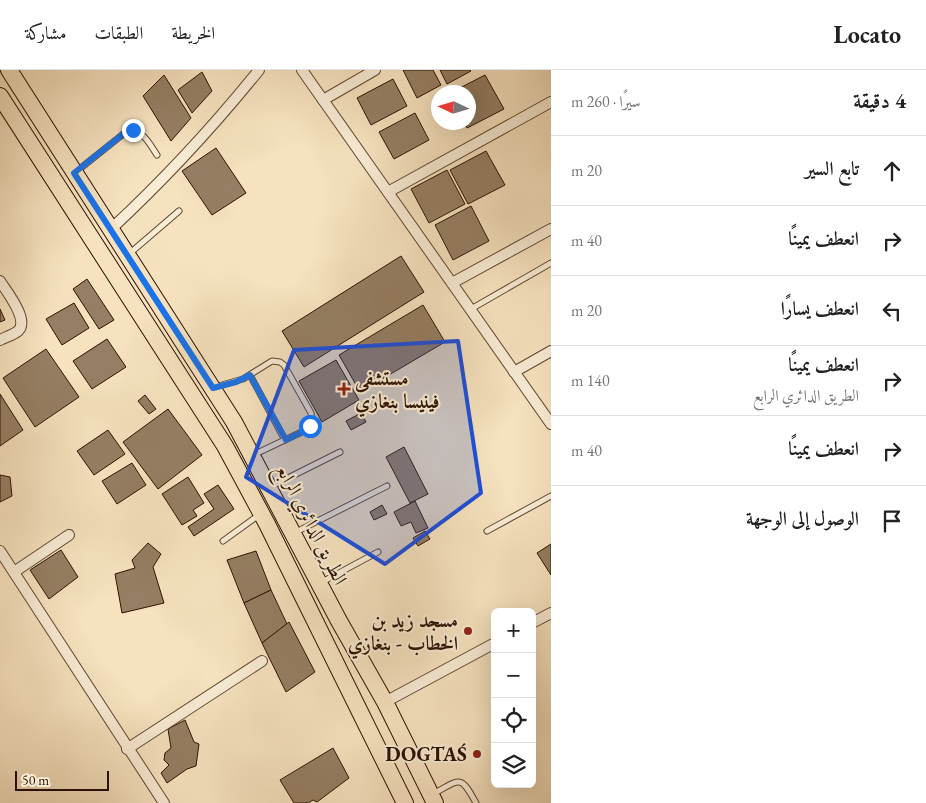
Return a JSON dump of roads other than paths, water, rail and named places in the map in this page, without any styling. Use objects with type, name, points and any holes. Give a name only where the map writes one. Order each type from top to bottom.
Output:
[{"type":"main road","name":"الطريق الدائري الرابع","points":[[13,76],[213,388],[253,456],[319,583],[385,702],[433,799]]},
{"type":"main road","points":[[0,95],[13,76]]},
{"type":"main road","name":"الطريق الدائري الرابع","points":[[0,95],[238,468],[405,803]]},
{"type":"street","points":[[110,230],[158,185],[203,137],[258,70]]},
{"type":"street","points":[[302,70],[551,424]]},
{"type":"street","points":[[323,100],[375,70]]},
{"type":"street","points":[[388,192],[551,102]]},
{"type":"street","points":[[452,283],[551,229]]},
{"type":"street","points":[[0,281],[20,315],[22,322],[18,331],[0,340]]},
{"type":"street","points":[[514,372],[551,351]]},
{"type":"street","points":[[14,572],[69,536]]},
{"type":"street","points":[[0,551],[127,749],[164,803]]},
{"type":"street","points":[[536,621],[551,614]]},
{"type":"street","points":[[385,702],[491,645]]},
{"type":"street","points":[[127,749],[262,662]]},
{"type":"lane","points":[[74,173],[127,131],[138,132],[157,155]]},
{"type":"lane","points":[[127,256],[179,211]]},
{"type":"lane","points":[[470,309],[551,263]]},
{"type":"lane","points":[[213,388],[236,382],[272,361],[280,362],[284,365],[311,413],[312,420],[308,429],[253,456]]},
{"type":"lane","points":[[250,375],[286,440]]},
{"type":"lane","points":[[270,487],[340,452]]},
{"type":"lane","points":[[293,533],[387,486]]},
{"type":"lane","points":[[487,530],[551,496]]},
{"type":"lane","points":[[223,541],[261,514]]},
{"type":"lane","points":[[319,583],[378,552]]},
{"type":"lane","points":[[433,799],[455,783],[460,782],[466,784],[476,803]]},
{"type":"place","name":"مستشفى فينيسا بنغازي","points":[[344,389]]},
{"type":"place","name":"مسجد زيد بن الخطاب - بنغازي","points":[[468,631]]},
{"type":"place","name":"DOGTAŚ","points":[[477,754]]}]
